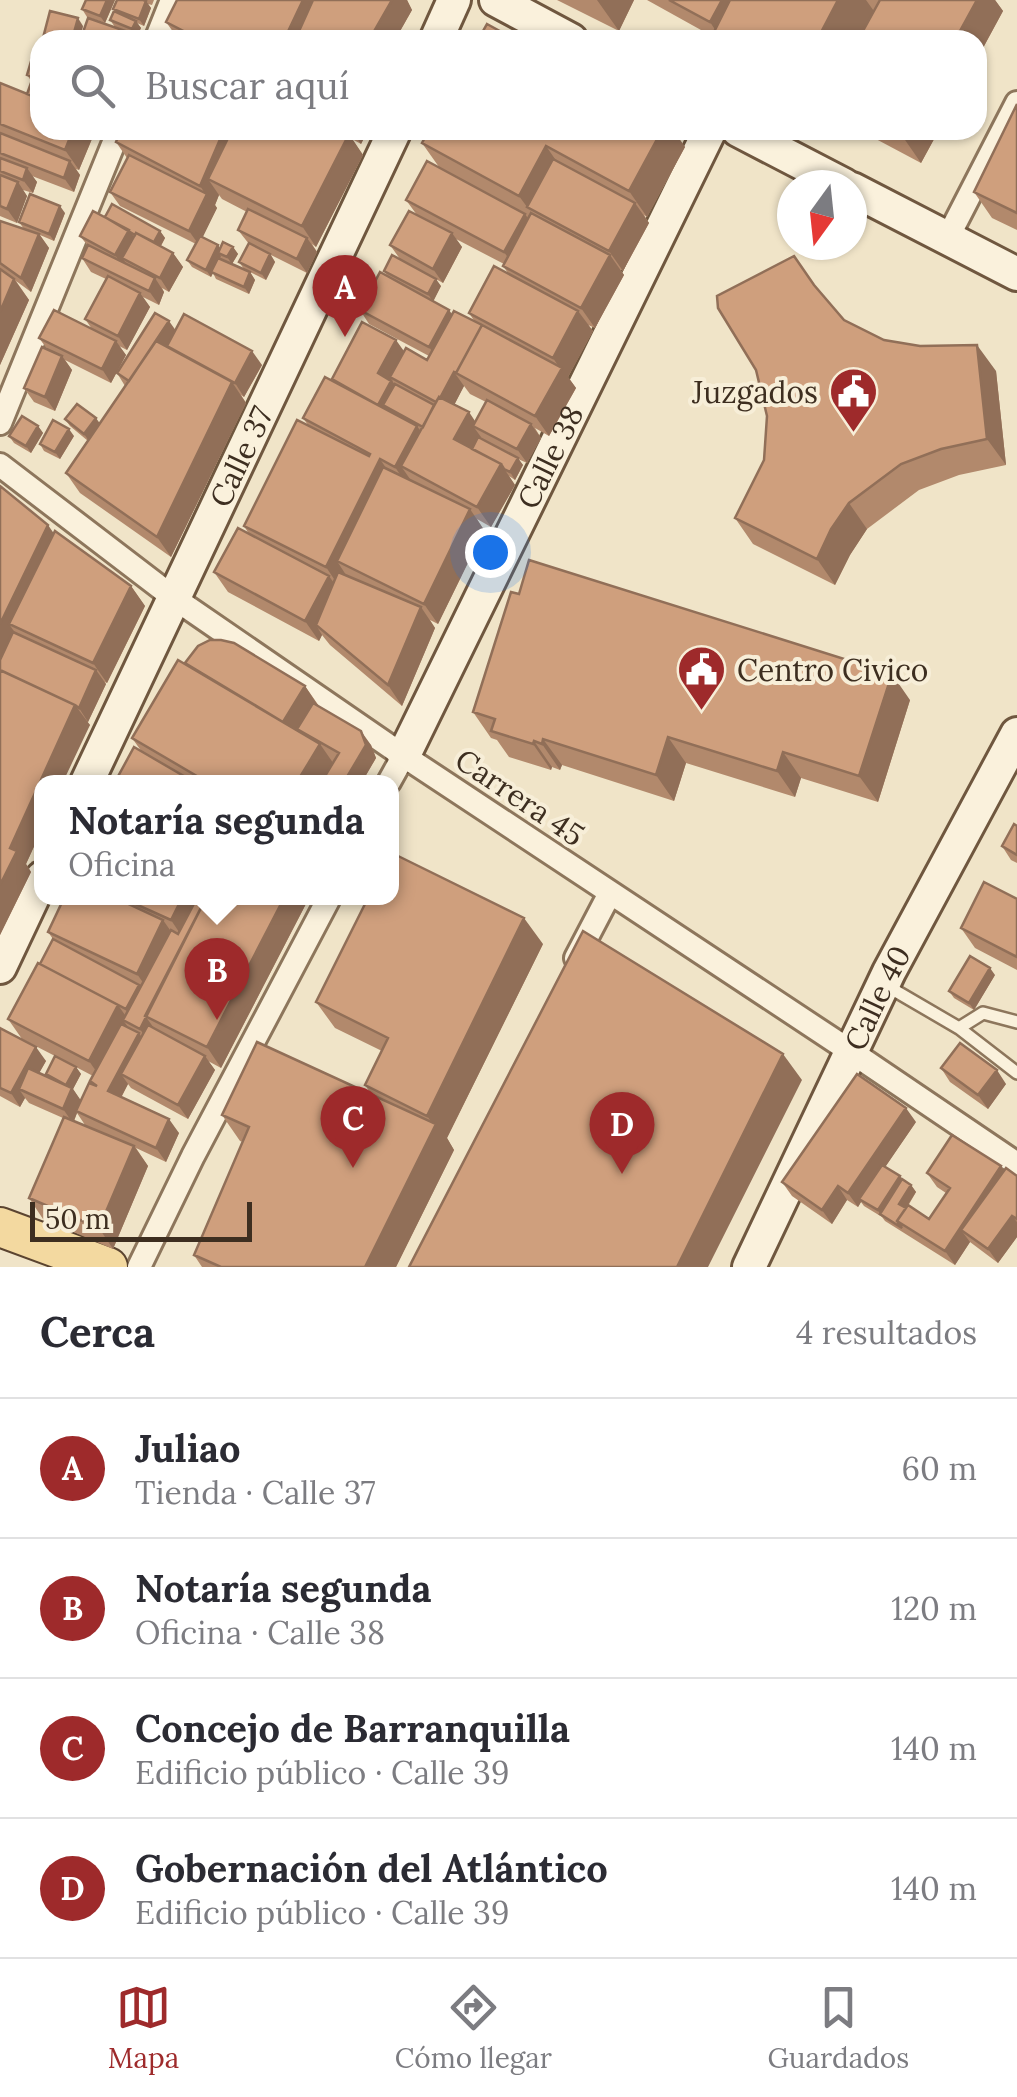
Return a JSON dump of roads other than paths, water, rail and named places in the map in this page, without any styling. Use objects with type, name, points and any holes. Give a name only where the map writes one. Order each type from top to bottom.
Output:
[{"type":"main road","points":[[0,1227],[108,1267]]},
{"type":"street","points":[[160,30],[172,0]]},
{"type":"street","points":[[440,30],[454,0]]},
{"type":"street","points":[[496,0],[552,30]]},
{"type":"street","points":[[946,239],[1017,103]]},
{"type":"street","points":[[0,423],[115,140]]},
{"type":"street","name":"Calle 37","points":[[90,775],[389,140]]},
{"type":"street","name":"Calle 38","points":[[396,769],[705,140]]},
{"type":"street","points":[[757,140],[815,170]]},
{"type":"street","points":[[867,197],[1017,274]]},
{"type":"street","name":"Carrera 45","points":[[0,465],[396,769],[610,893],[1017,1164]]},
{"type":"street","name":"Calle 40","points":[[749,1267],[850,1050],[1017,734]]},
{"type":"street","points":[[566,978],[610,893]]},
{"type":"street","points":[[0,966],[34,895]]},
{"type":"street","points":[[139,1267],[325,905]]},
{"type":"lane","points":[[884,984],[960,1028],[1017,1073]]},
{"type":"lane","points":[[960,1028],[983,1013],[1017,1022]]},
{"type":"place","name":"Juliao","points":[[345,337]]},
{"type":"place","name":"Juzgados","points":[[853,434]]},
{"type":"place","name":"Centro Civico","points":[[702,712]]},
{"type":"place","name":"Notaría segunda","points":[[217,1020]]},
{"type":"place","name":"Concejo de Barranquilla","points":[[353,1168]]},
{"type":"place","name":"Gobernación del Atlántico","points":[[622,1174]]}]
